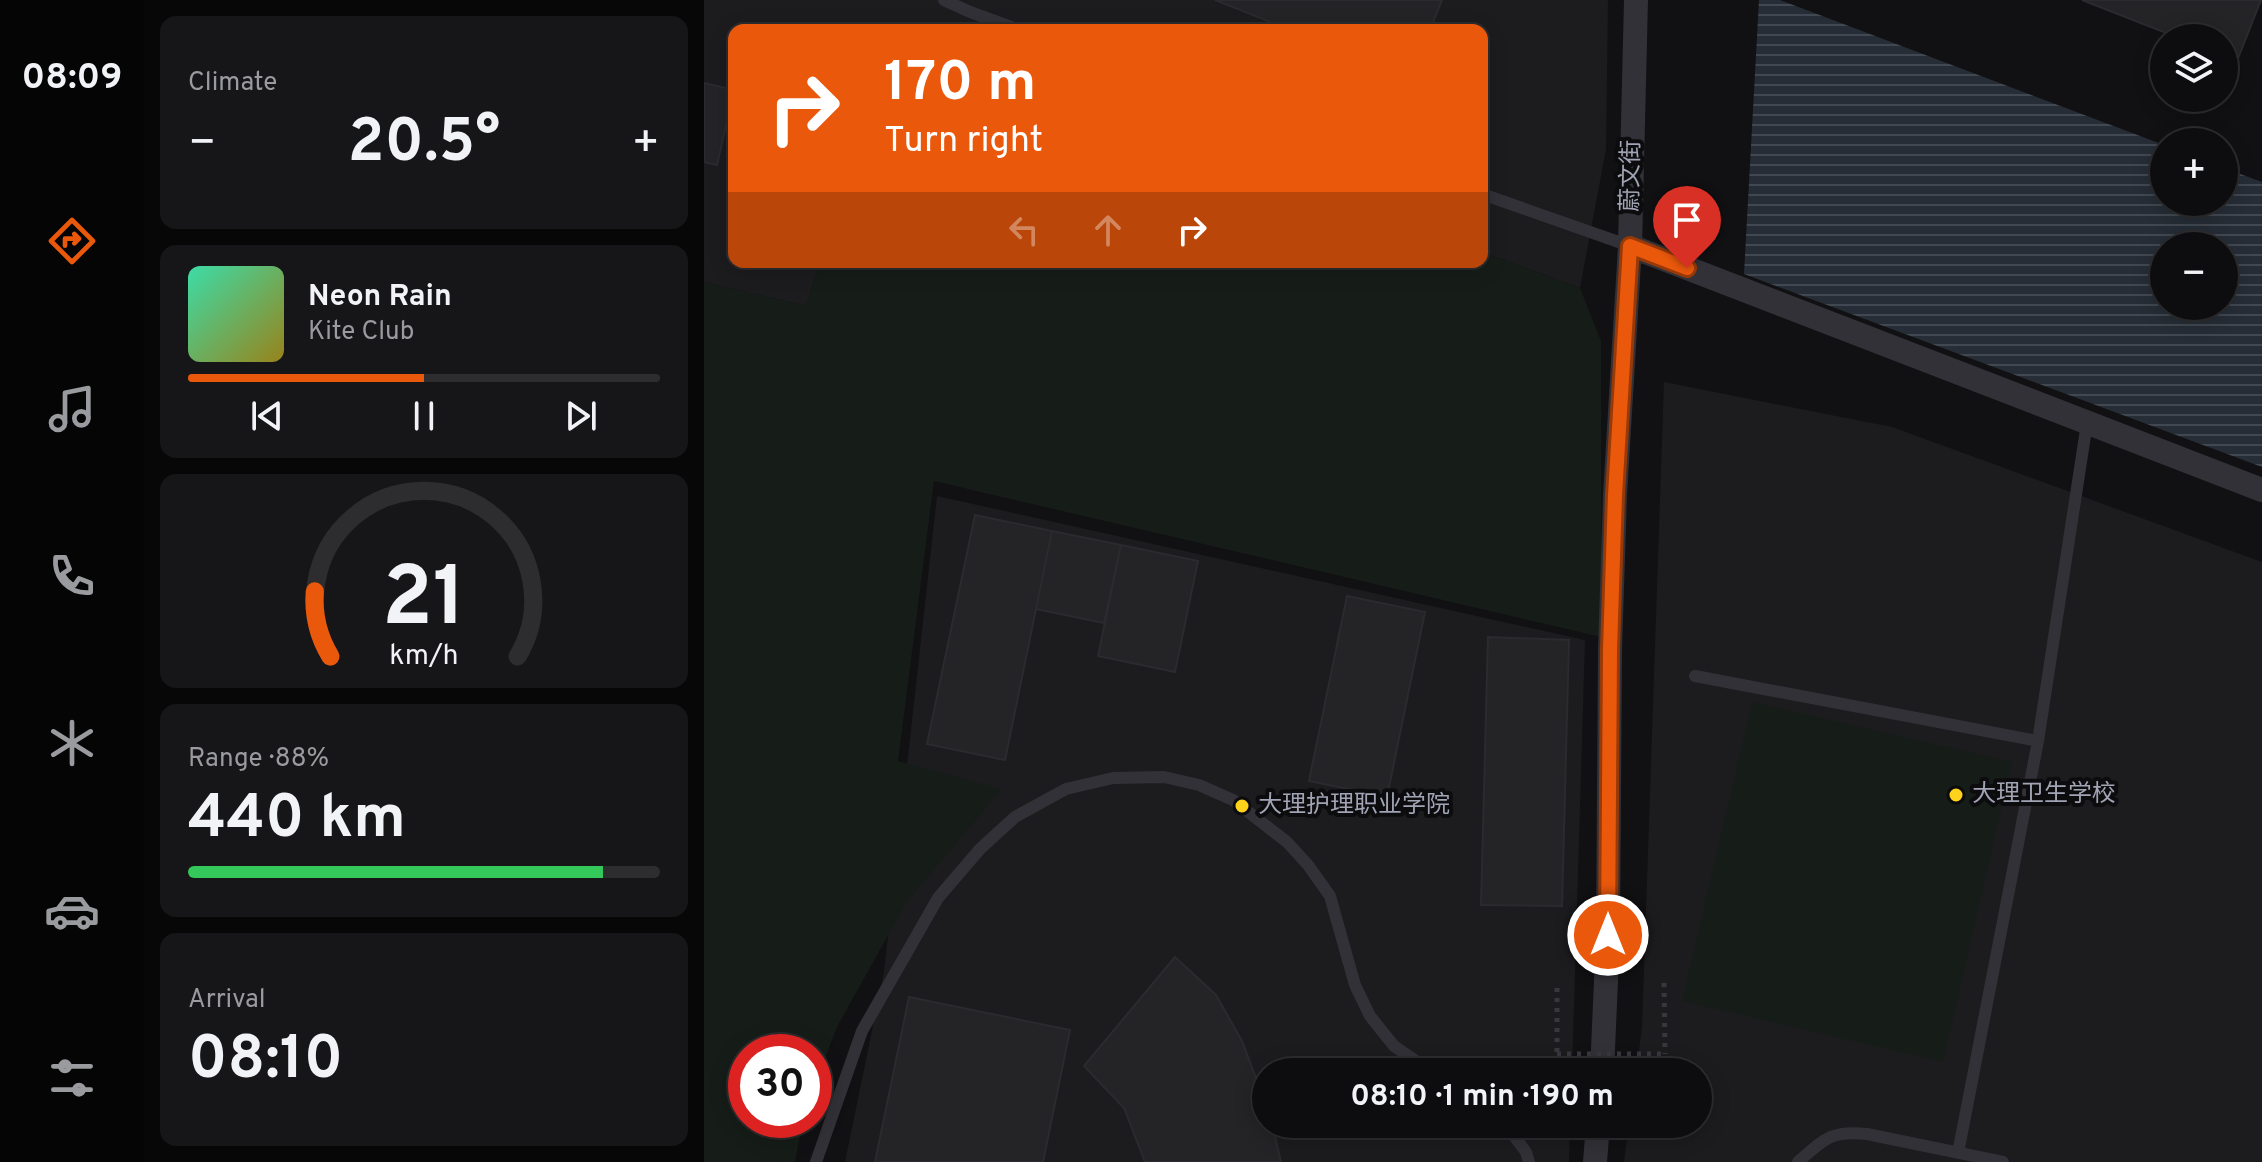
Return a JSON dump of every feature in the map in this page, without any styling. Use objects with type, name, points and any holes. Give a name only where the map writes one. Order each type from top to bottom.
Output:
[{"type":"street","name":"蔚文街","points":[[1603,1058],[1608,935],[1615,495],[1630,246],[1636,0]]},
{"type":"street","points":[[1630,246],[2262,490]]},
{"type":"street","points":[[1595,1162],[1597,1138]]},
{"type":"lane","points":[[944,0],[1005,24]]},
{"type":"lane","points":[[1488,196],[1630,246]]},
{"type":"lane","points":[[1958,1153],[2038,741],[2087,423]]},
{"type":"lane","points":[[1695,676],[2038,741]]},
{"type":"lane","points":[[816,1162],[862,1031],[938,898],[980,849],[1015,817],[1066,789],[1113,778],[1164,777],[1199,785],[1233,800],[1287,842],[1330,896],[1355,985],[1370,1016],[1394,1046],[1412,1058]]},
{"type":"lane","points":[[1798,1162],[1826,1137],[1845,1132],[2003,1162]]},
{"type":"lane","points":[[1516,1138],[1529,1162]]},
{"type":"path","points":[[1557,988],[1557,1054],[1665,1054],[1664,983]]},
{"type":"shaded area","points":[[704,0],[1608,0],[1606,149],[1580,288],[1488,254],[1488,24],[728,24],[728,268],[818,268],[806,306],[704,282]]},
{"type":"shaded area","points":[[1759,0],[1780,0],[2150,140],[2150,216],[2238,216],[2238,173],[2262,182],[2262,467],[1744,274]]},
{"type":"shaded area","points":[[1488,254],[1580,288],[1601,341],[1601,637],[934,481],[898,761],[1002,789],[906,903],[832,1040],[832,1034],[728,1034],[728,1138],[800,1138],[795,1162],[704,1162],[704,282],[806,306],[818,268],[1488,268]]},
{"type":"shaded area","name":"大理卫生学校","points":[[1664,382],[1892,427],[2262,562],[2262,1162],[1624,1162],[1627,1138],[1712,1138],[1712,1058],[1638,1058],[1642,1028]]},
{"type":"shaded area","name":"大理护理职业学院","points":[[937,496],[1585,640],[1572,1058],[1252,1058],[1252,1138],[1570,1138],[1569,1162],[845,1162],[884,972]]},
{"type":"shaded area","points":[[1752,702],[2012,762],[1943,1062],[1682,1001]]},
{"type":"building","points":[[1215,0],[1442,0],[1432,24],[1276,24]]},
{"type":"building","points":[[2082,0],[2261,0],[2238,58],[2238,24],[2150,24],[2150,27]]},
{"type":"building","points":[[704,83],[728,89],[728,116],[717,165],[704,162]]},
{"type":"building","points":[[975,515],[1052,531],[1005,760],[927,744]]},
{"type":"building","points":[[1052,531],[1121,545],[1104,623],[1036,609]]},
{"type":"building","points":[[1121,545],[1198,561],[1175,672],[1098,656]]},
{"type":"building","points":[[1347,596],[1425,612],[1387,797],[1309,781]]},
{"type":"building","points":[[1488,637],[1569,640],[1562,906],[1481,905]]},
{"type":"building","points":[[1175,957],[1216,995],[1242,1041],[1252,1068],[1252,1138],[1275,1138],[1281,1162],[1145,1162],[1124,1108],[1084,1066]]},
{"type":"building","points":[[909,997],[1070,1030],[1043,1162],[875,1162]]},
{"type":"place","name":"大理卫生学校","points":[[1956,795]]},
{"type":"place","name":"大理护理职业学院","points":[[1242,806]]},
{"type":"route","points":[[1608,935],[1610,650],[1615,495],[1630,246],[1687,268]]}]
